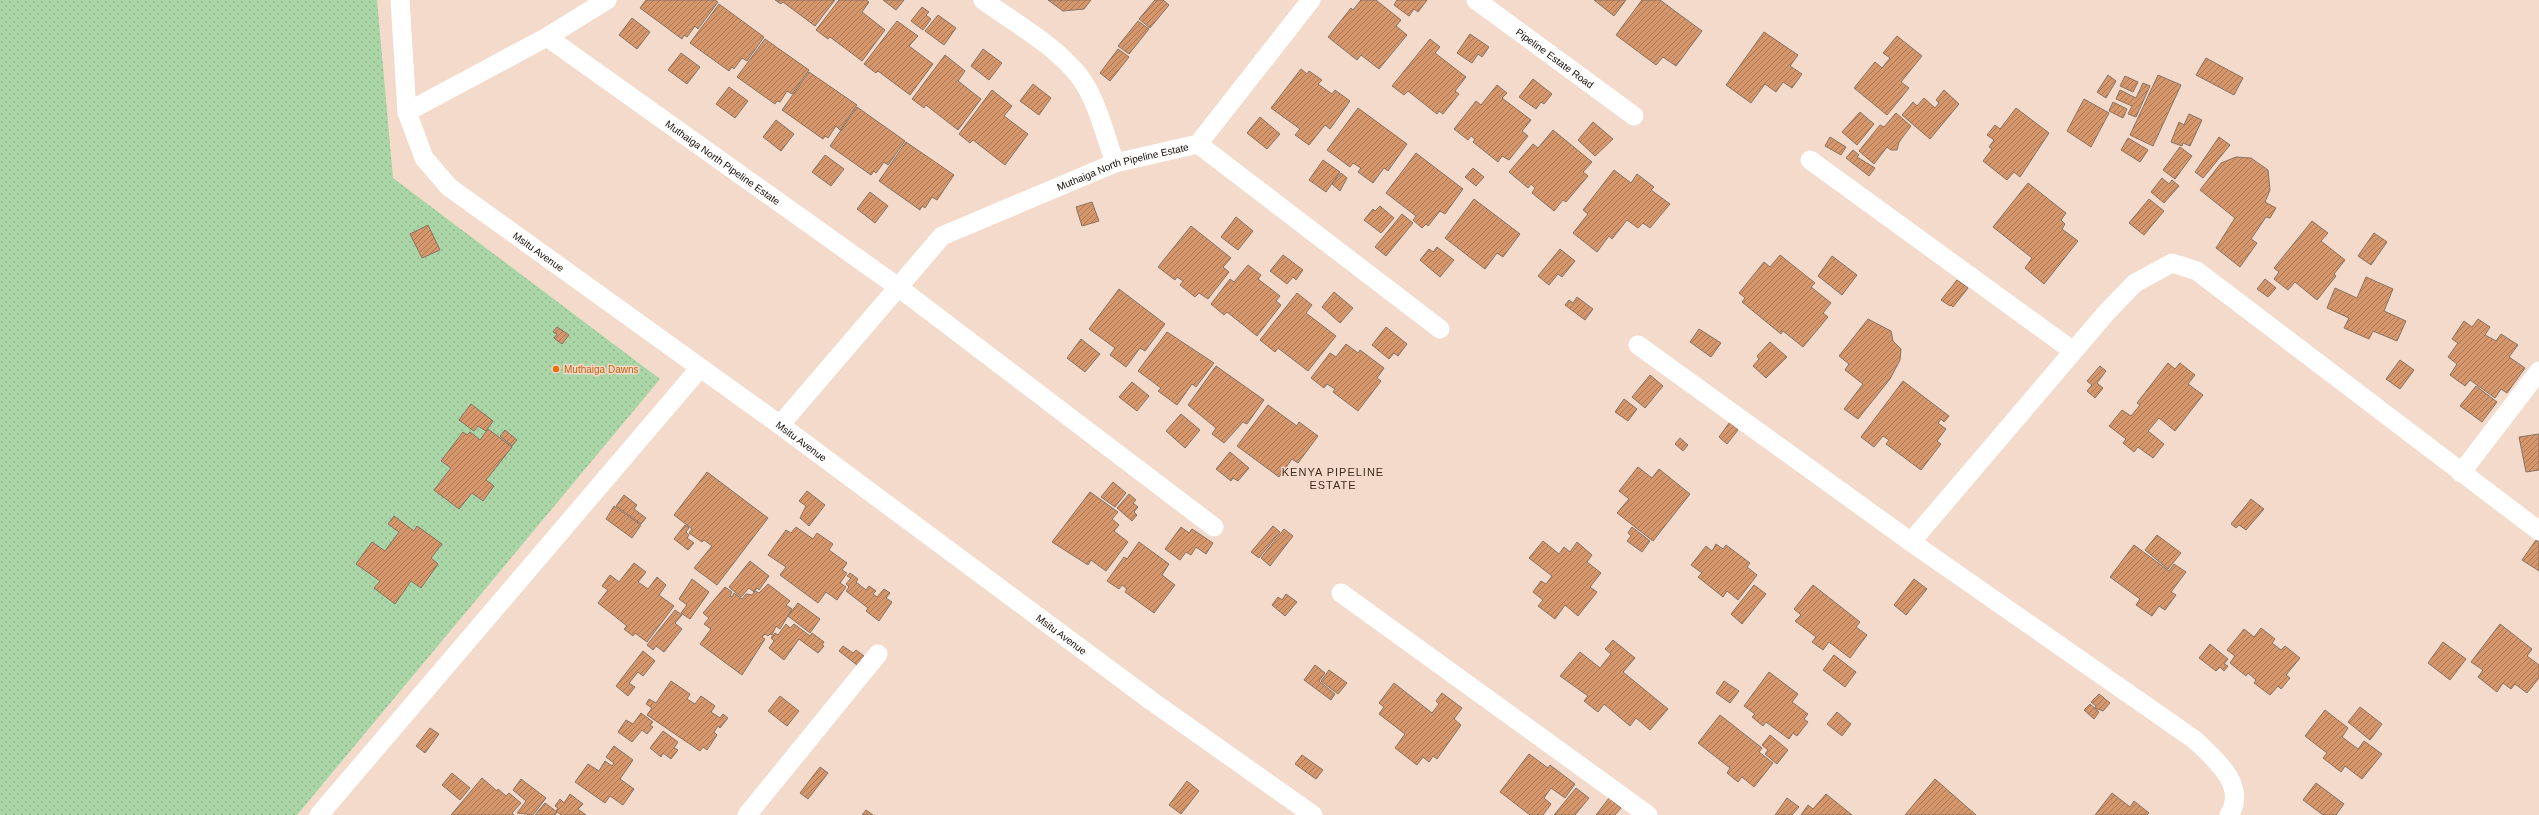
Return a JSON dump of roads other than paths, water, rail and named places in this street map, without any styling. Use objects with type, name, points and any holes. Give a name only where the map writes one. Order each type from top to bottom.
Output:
[{"type":"street","name":"Msitu Avenue","points":[[400,0],[407,112],[424,158],[450,187],[780,425],[1153,702],[1313,815]]},
{"type":"street","points":[[407,112],[547,37],[607,0]]},
{"type":"street","points":[[983,0],[1049,48],[1075,71],[1090,97],[1115,163]]},
{"type":"street","name":"Muthaiga North Pipeline Estate","points":[[780,425],[942,236],[1115,163],[1198,144],[1311,0]]},
{"type":"street","name":"Pipeline Estate Road","points":[[1476,0],[1634,116]]},
{"type":"street","name":"Muthaiga North Pipeline Estate","points":[[547,37],[898,287],[1214,527]]},
{"type":"street","points":[[1198,144],[1440,330]]},
{"type":"street","points":[[1810,160],[2073,350]]},
{"type":"street","points":[[1911,542],[2073,350],[2135,283],[2172,263],[2197,271],[2539,531]]},
{"type":"street","points":[[1638,345],[1911,542],[2195,740],[2219,763],[2233,784],[2234,802],[2230,815]]},
{"type":"street","points":[[319,815],[700,368]]},
{"type":"street","points":[[2461,473],[2539,371]]},
{"type":"street","points":[[1340,593],[1648,815]]},
{"type":"street","points":[[748,815],[878,654]]},
{"type":"place","name":"Muthaiga Dawns","points":[[556,369]]},
{"type":"district","name":"KENYA PIPELINE ESTATE","points":[[1333,478]]}]
